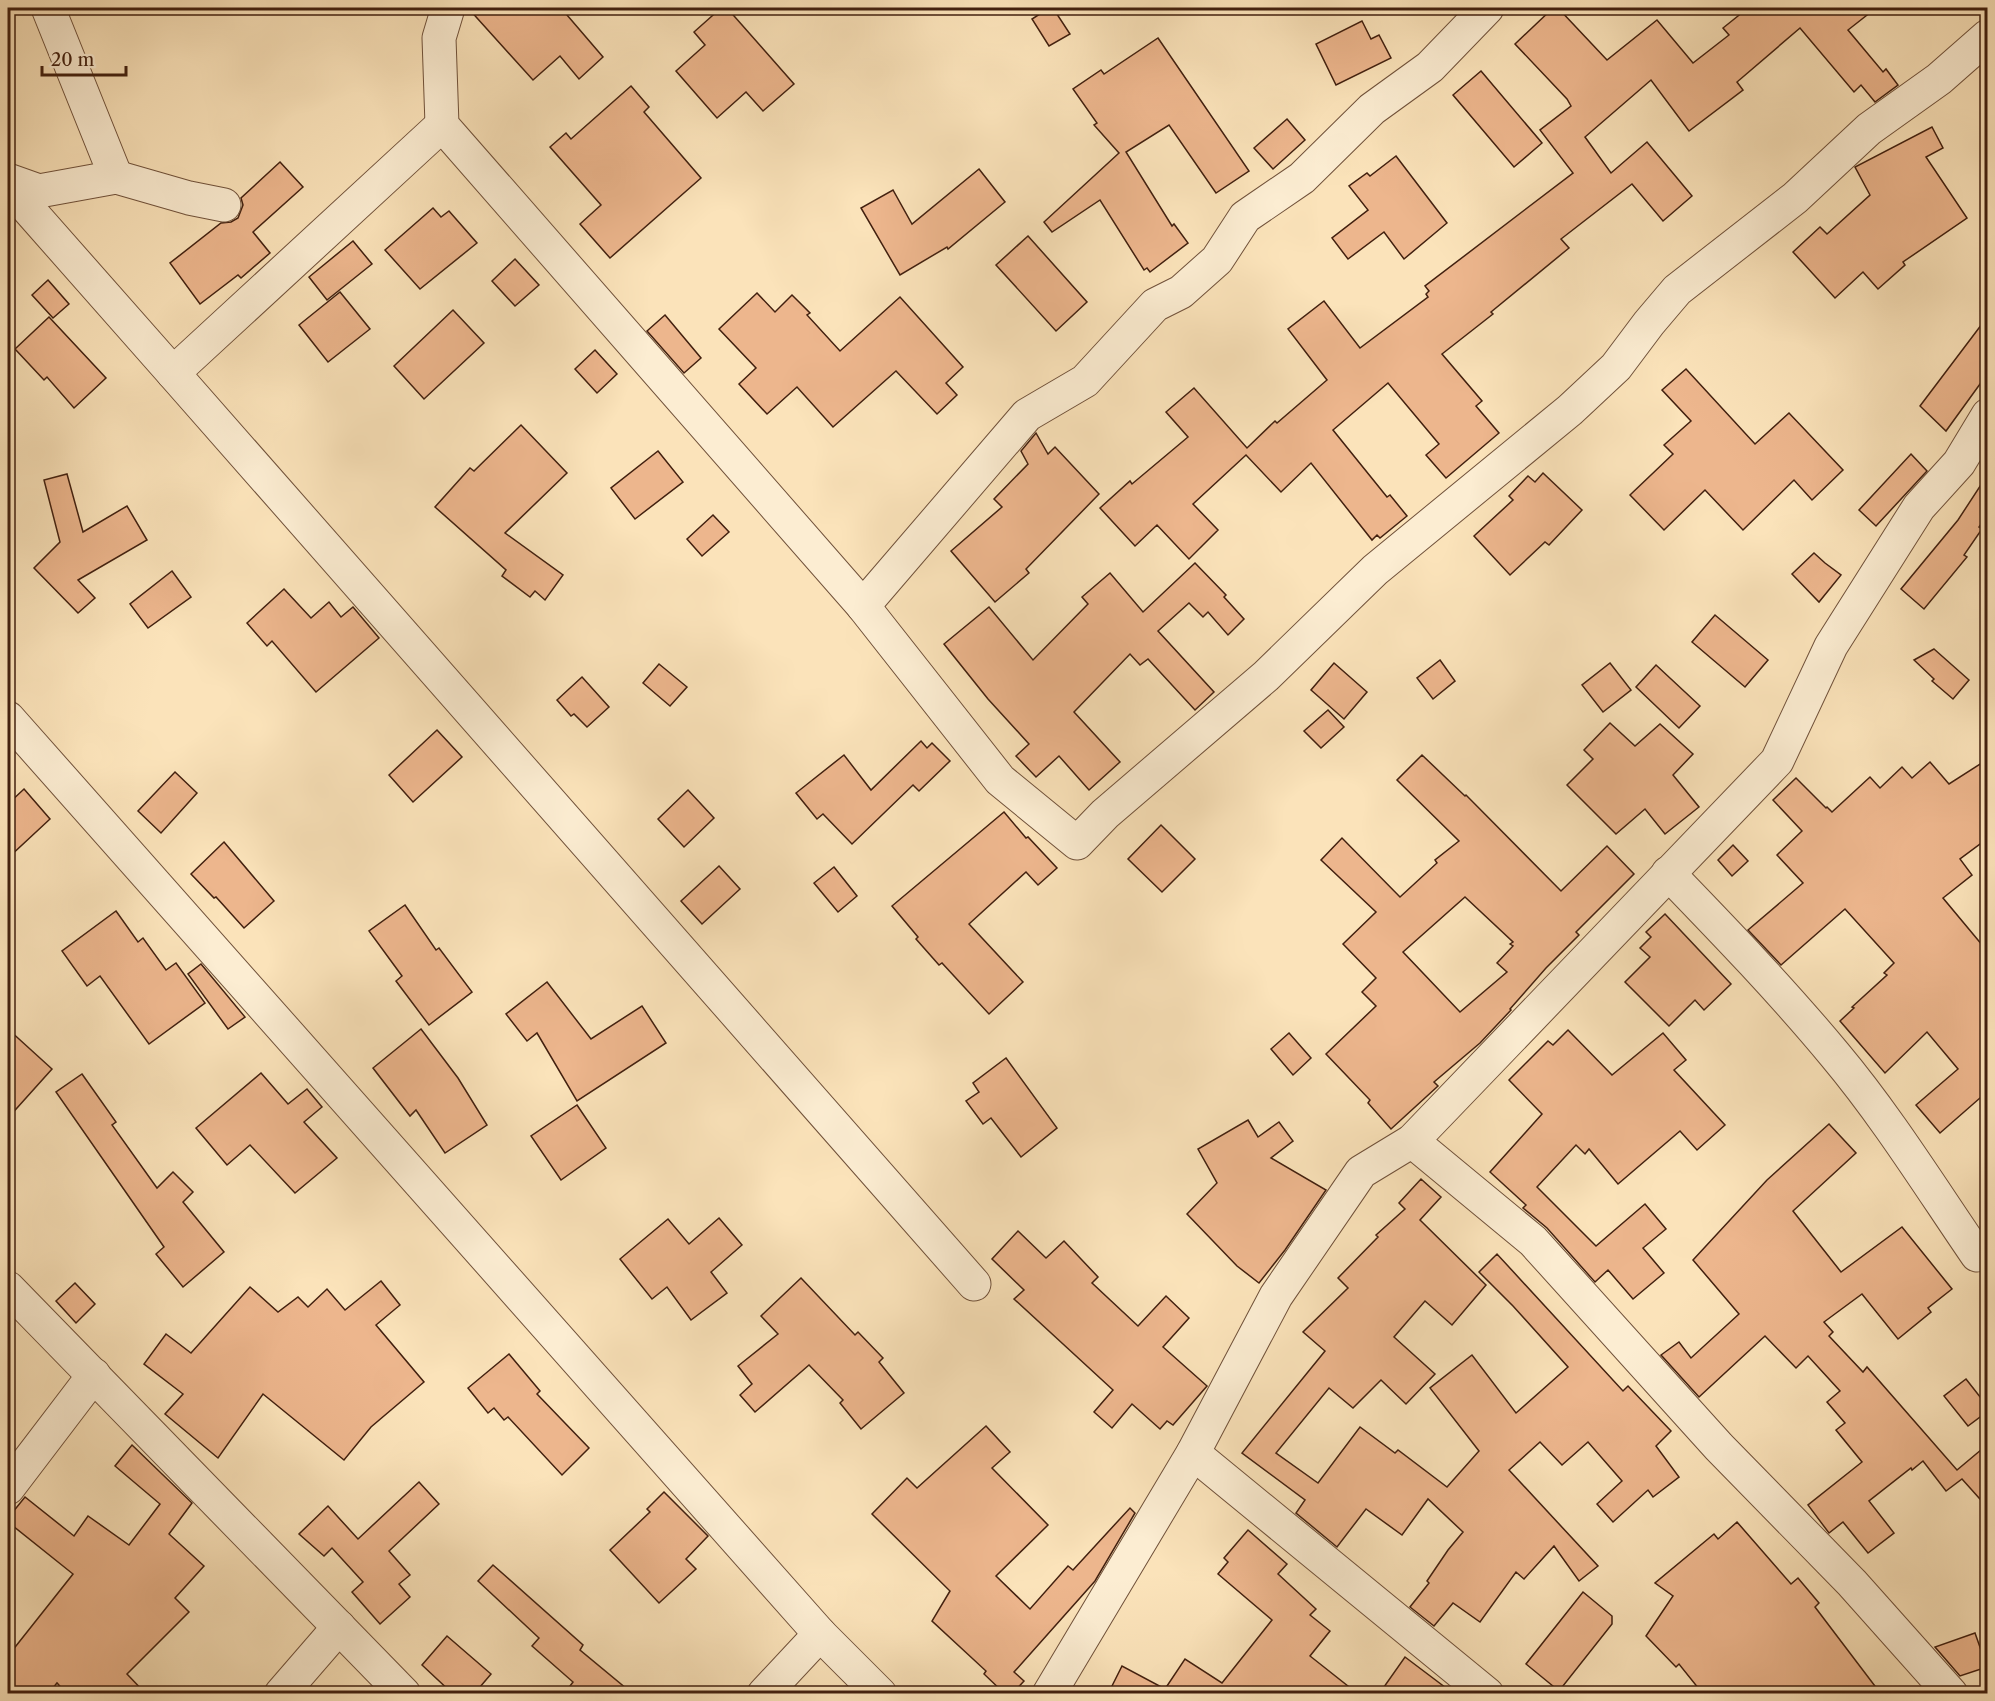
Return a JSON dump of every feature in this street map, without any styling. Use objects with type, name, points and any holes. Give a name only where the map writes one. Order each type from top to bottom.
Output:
[{"type":"street","points":[[48,8],[116,177]]},
{"type":"street","points":[[448,8],[439,38],[442,124],[863,606],[999,780],[1077,843],[1105,814],[1266,676],[1375,570],[1570,410],[1616,367],[1677,290],[1794,198],[1869,129],[1939,80],[1988,36]]},
{"type":"street","points":[[863,606],[1027,415],[1085,381],[1155,305],[1181,292],[1217,260],[1245,217],[1302,178],[1372,109],[1431,67],[1487,8]]},
{"type":"street","points":[[173,373],[442,124]]},
{"type":"street","points":[[8,180],[39,191],[116,177],[189,198],[224,205]]},
{"type":"street","points":[[8,186],[974,1284]]},
{"type":"street","points":[[1049,1694],[1194,1453],[1276,1296],[1361,1172],[1412,1141],[1777,761],[1830,646],[1919,507],[1959,463],[1988,415]]},
{"type":"street","points":[[8,718],[820,1634],[880,1694]]},
{"type":"street","points":[[1668,873],[1729,935],[1835,1056],[1908,1154],[1977,1255]]},
{"type":"street","points":[[1412,1141],[1533,1241],[1719,1447],[1852,1583],[1924,1681],[1951,1694]]},
{"type":"street","points":[[8,1288],[404,1694]]},
{"type":"street","points":[[8,1488],[94,1375]]},
{"type":"street","points":[[1194,1453],[1487,1694]]},
{"type":"street","points":[[281,1694],[339,1627]]},
{"type":"street","points":[[764,1694],[820,1634]]},
{"type":"building","points":[[468,8],[561,8],[603,57],[579,79],[560,56],[533,80]]},
{"type":"building","points":[[721,8],[727,8],[794,84],[763,111],[746,92],[717,118],[676,71],[705,45],[694,32]]},
{"type":"building","points":[[1049,8],[1053,8],[1070,34],[1049,46],[1032,19]]},
{"type":"building","points":[[1553,8],[1558,8],[1607,60],[1657,20],[1693,63],[1729,35],[1723,28],[1748,8],[1876,8],[1848,30],[1883,72],[1886,69],[1898,85],[1875,102],[1861,85],[1854,92],[1800,28],[1737,82],[1743,90],[1689,131],[1651,80],[1585,137],[1611,173],[1647,142],[1692,196],[1663,221],[1632,184],[1561,239],[1569,248],[1491,312],[1493,314],[1442,354],[1482,401],[1476,406],[1499,433],[1446,478],[1426,455],[1439,444],[1388,383],[1333,430],[1387,497],[1390,495],[1407,516],[1380,538],[1377,535],[1372,540],[1311,463],[1281,492],[1246,455],[1193,504],[1218,530],[1189,559],[1157,525],[1135,546],[1100,508],[1130,481],[1132,484],[1188,437],[1166,412],[1194,388],[1247,448],[1275,421],[1277,423],[1327,380],[1288,329],[1324,301],[1360,348],[1428,297],[1426,294],[1429,291],[1425,286],[1573,173],[1540,130],[1571,106],[1515,44]]},
{"type":"building","points":[[1362,21],[1371,39],[1379,35],[1391,58],[1336,85],[1316,44]]},
{"type":"building","points":[[1158,38],[1249,171],[1216,193],[1169,125],[1126,152],[1172,226],[1174,224],[1188,243],[1150,272],[1147,268],[1144,270],[1100,200],[1052,232],[1044,222],[1119,153],[1094,125],[1097,123],[1073,89],[1101,70],[1104,74]]},
{"type":"building","points":[[1481,71],[1542,143],[1514,167],[1453,95]]},
{"type":"building","points":[[631,86],[649,107],[644,112],[701,178],[610,258],[580,224],[601,205],[550,147],[566,133],[571,139]]},
{"type":"building","points":[[1287,119],[1305,140],[1273,169],[1254,148]]},
{"type":"building","points":[[1932,127],[1943,148],[1926,157],[1967,218],[1903,262],[1905,265],[1878,289],[1863,272],[1835,298],[1793,252],[1820,227],[1827,234],[1870,195],[1855,167]]},
{"type":"building","points":[[1396,156],[1447,223],[1404,259],[1384,232],[1348,259],[1332,238],[1368,210],[1349,186],[1367,173],[1370,176]]},
{"type":"building","points":[[280,162],[303,187],[253,232],[270,253],[241,278],[238,275],[200,304],[170,263],[221,223],[231,222],[238,218],[243,205],[241,198]]},
{"type":"building","points":[[979,169],[1005,202],[948,249],[947,247],[900,275],[861,208],[893,190],[912,224]]},
{"type":"building","points":[[433,208],[441,217],[449,211],[477,243],[420,289],[385,250]]},
{"type":"building","points":[[1028,236],[1087,302],[1056,331],[996,265]]},
{"type":"building","points":[[353,241],[372,264],[327,300],[309,277]]},
{"type":"building","points":[[515,259],[539,285],[515,306],[492,281]]},
{"type":"building","points":[[48,280],[69,304],[53,318],[32,295]]},
{"type":"building","points":[[340,292],[370,329],[328,362],[299,325]]},
{"type":"building","points":[[757,293],[775,312],[792,295],[810,313],[807,315],[840,351],[900,297],[963,367],[946,383],[957,395],[937,414],[896,371],[833,427],[797,387],[767,414],[739,384],[756,368],[719,329]]},
{"type":"building","points":[[453,310],[484,343],[424,399],[394,366]]},
{"type":"building","points":[[665,315],[701,358],[684,373],[647,331]]},
{"type":"building","points":[[1988,316],[1988,373],[1946,431],[1920,406]]},
{"type":"building","points":[[49,317],[106,378],[74,408],[47,377],[44,380],[15,349]]},
{"type":"building","points":[[595,350],[617,374],[597,393],[575,369]]},
{"type":"building","points":[[1686,369],[1755,444],[1789,413],[1843,470],[1812,500],[1794,480],[1743,530],[1705,490],[1664,530],[1630,495],[1673,454],[1664,445],[1691,421],[1662,390]]},
{"type":"building","points":[[521,425],[567,473],[505,533],[563,575],[545,600],[535,591],[530,597],[502,576],[506,570],[435,507],[470,468],[474,471]]},
{"type":"building","points":[[1036,433],[1048,454],[1055,447],[1099,494],[1026,569],[1029,573],[995,602],[951,551],[1002,507],[994,499],[1028,464],[1021,451]]},
{"type":"building","points":[[658,451],[683,482],[635,519],[611,488]]},
{"type":"building","points":[[1911,454],[1927,471],[1876,526],[1859,510]]},
{"type":"building","points":[[1543,473],[1582,510],[1549,545],[1545,542],[1510,575],[1474,536],[1513,500],[1509,496],[1528,476],[1535,482]]},
{"type":"building","points":[[67,474],[83,532],[127,506],[147,540],[78,580],[95,598],[78,613],[34,568],[60,542],[44,480]]},
{"type":"building","points":[[1988,474],[1988,514],[1979,527],[1982,529],[1964,555],[1967,557],[1924,609],[1901,589],[1958,520]]},
{"type":"building","points":[[713,515],[729,532],[702,556],[687,539]]},
{"type":"building","points":[[1814,553],[1841,575],[1819,602],[1792,574]]},
{"type":"building","points":[[1195,563],[1226,595],[1224,597],[1244,619],[1228,635],[1208,612],[1203,617],[1189,603],[1158,631],[1214,692],[1195,710],[1148,659],[1140,665],[1130,654],[1074,712],[1120,762],[1089,790],[1059,756],[1036,777],[1016,756],[1029,744],[988,699],[944,644],[989,607],[1033,660],[1088,604],[1082,597],[1110,573],[1143,612]]},
{"type":"building","points":[[172,571],[191,597],[148,628],[130,604]]},
{"type":"building","points":[[284,589],[311,618],[329,602],[341,617],[353,607],[379,638],[316,692],[272,641],[267,646],[247,623]]},
{"type":"building","points":[[1715,615],[1768,660],[1745,687],[1692,642]]},
{"type":"building","points":[[1934,649],[1969,680],[1953,699],[1932,681],[1934,679],[1914,660]]},
{"type":"building","points":[[1440,660],[1455,681],[1433,699],[1417,678]]},
{"type":"building","points":[[1334,663],[1367,692],[1344,719],[1311,690]]},
{"type":"building","points":[[1610,663],[1631,690],[1603,712],[1582,685]]},
{"type":"building","points":[[659,664],[687,687],[670,706],[643,683]]},
{"type":"building","points":[[1656,665],[1700,706],[1679,728],[1636,687]]},
{"type":"building","points":[[582,677],[609,707],[587,727],[574,714],[571,716],[557,700]]},
{"type":"building","points":[[1328,710],[1344,727],[1321,748],[1304,731]]},
{"type":"building","points":[[1610,723],[1635,746],[1660,724],[1693,754],[1673,775],[1699,807],[1665,834],[1645,809],[1616,834],[1567,785],[1593,759],[1584,750]]},
{"type":"building","points":[[437,730],[462,757],[413,802],[389,775]]},
{"type":"building","points":[[921,741],[927,748],[932,743],[950,761],[919,791],[913,785],[852,844],[823,814],[817,819],[796,793],[844,755],[871,790]]},
{"type":"building","points":[[1422,755],[1466,795],[1561,891],[1607,846],[1634,874],[1576,932],[1579,935],[1546,968],[1480,1043],[1434,1082],[1438,1086],[1391,1129],[1368,1103],[1370,1100],[1326,1054],[1376,1006],[1362,992],[1376,978],[1343,944],[1376,912],[1321,860],[1342,838],[1400,897],[1437,863],[1435,860],[1459,841],[1397,780]],"holes":[[[1465,897],[1513,942],[1510,944],[1513,946],[1497,963],[1507,972],[1460,1012],[1403,952]]]},
{"type":"building","points":[[1988,759],[1988,838],[1960,859],[1972,875],[1943,898],[1988,952],[1988,1091],[1940,1133],[1916,1105],[1958,1069],[1927,1032],[1885,1073],[1840,1021],[1887,975],[1884,973],[1894,963],[1845,909],[1781,965],[1748,930],[1803,883],[1777,855],[1802,831],[1773,800],[1796,778],[1832,812],[1870,777],[1880,788],[1902,767],[1912,778],[1930,762],[1949,784]]},
{"type":"building","points":[[175,772],[197,793],[161,833],[138,811]]},
{"type":"building","points":[[24,789],[50,819],[8,858],[8,804]]},
{"type":"building","points":[[688,790],[714,818],[684,847],[658,819]]},
{"type":"building","points":[[1004,812],[1026,838],[1028,837],[1057,868],[1038,885],[1026,872],[969,924],[1023,982],[989,1014],[942,963],[939,965],[892,906]]},
{"type":"building","points":[[1161,825],[1195,859],[1162,892],[1128,859]]},
{"type":"building","points":[[224,842],[274,901],[244,928],[191,874]]},
{"type":"building","points":[[1733,845],[1748,861],[1732,876],[1718,860]]},
{"type":"building","points":[[719,866],[740,889],[702,924],[681,901]]},
{"type":"building","points":[[834,867],[857,896],[838,912],[814,883]]},
{"type":"building","points":[[405,905],[436,950],[439,948],[472,992],[429,1025],[396,981],[402,976],[369,931]]},
{"type":"building","points":[[116,911],[138,942],[143,938],[166,970],[176,963],[205,1003],[149,1044],[100,976],[87,986],[62,951]]},
{"type":"building","points":[[1665,914],[1731,984],[1704,1010],[1695,1000],[1669,1026],[1625,982],[1650,957],[1640,948],[1651,937],[1646,932]]},
{"type":"building","points":[[201,964],[245,1017],[228,1029],[188,974]]},
{"type":"building","points":[[547,982],[591,1039],[642,1006],[666,1043],[577,1101],[537,1033],[527,1041],[506,1014]]},
{"type":"building","points":[[8,1029],[52,1069],[8,1118]]},
{"type":"building","points":[[421,1029],[458,1078],[487,1125],[445,1153],[416,1110],[410,1116],[373,1068]]},
{"type":"building","points":[[1568,1030],[1612,1075],[1663,1033],[1686,1060],[1674,1070],[1725,1125],[1697,1150],[1680,1131],[1618,1184],[1589,1149],[1585,1154],[1576,1145],[1537,1187],[1596,1246],[1645,1204],[1666,1229],[1643,1248],[1664,1273],[1633,1299],[1608,1270],[1595,1282],[1547,1228],[1523,1208],[1526,1205],[1490,1172],[1542,1114],[1509,1080],[1548,1041],[1553,1045]]},
{"type":"building","points":[[1289,1033],[1311,1058],[1293,1075],[1271,1049]]},
{"type":"building","points":[[1006,1058],[1057,1128],[1021,1157],[991,1118],[983,1124],[966,1101],[979,1092],[973,1083]]},
{"type":"building","points":[[261,1073],[288,1104],[307,1089],[322,1107],[304,1122],[337,1158],[295,1193],[250,1145],[227,1165],[196,1128]]},
{"type":"building","points":[[82,1074],[116,1122],[112,1125],[157,1188],[173,1172],[193,1192],[183,1202],[224,1252],[183,1287],[156,1254],[164,1247],[56,1092]]},
{"type":"building","points":[[577,1105],[606,1148],[561,1180],[531,1136]]},
{"type":"building","points":[[1248,1120],[1258,1137],[1279,1122],[1293,1141],[1271,1158],[1326,1190],[1285,1250],[1259,1283],[1237,1266],[1187,1214],[1217,1183],[1198,1149]]},
{"type":"building","points":[[1829,1124],[1856,1153],[1793,1211],[1841,1272],[1902,1227],[1952,1289],[1928,1308],[1931,1312],[1898,1339],[1862,1294],[1824,1322],[1833,1332],[1829,1336],[1863,1372],[1867,1367],[1957,1470],[1988,1444],[1988,1508],[1962,1479],[1946,1491],[1923,1461],[1869,1501],[1894,1533],[1868,1553],[1843,1522],[1829,1533],[1808,1505],[1862,1462],[1836,1430],[1845,1423],[1827,1402],[1840,1391],[1808,1356],[1796,1368],[1765,1336],[1699,1397],[1661,1355],[1679,1342],[1691,1358],[1739,1314],[1693,1260],[1767,1180]]},
{"type":"building","points":[[1421,1179],[1441,1197],[1420,1220],[1486,1285],[1452,1325],[1425,1301],[1394,1337],[1435,1374],[1406,1404],[1381,1380],[1353,1408],[1329,1388],[1276,1453],[1318,1483],[1360,1427],[1395,1453],[1398,1450],[1447,1487],[1479,1451],[1430,1388],[1472,1355],[1516,1413],[1568,1367],[1479,1272],[1497,1254],[1623,1391],[1628,1386],[1671,1431],[1656,1446],[1679,1477],[1653,1497],[1648,1490],[1613,1522],[1597,1504],[1622,1481],[1588,1442],[1562,1465],[1540,1442],[1509,1470],[1598,1566],[1579,1581],[1554,1546],[1524,1579],[1516,1572],[1480,1622],[1453,1603],[1434,1626],[1410,1607],[1429,1583],[1427,1581],[1448,1550],[1463,1532],[1428,1499],[1402,1535],[1366,1509],[1337,1547],[1296,1513],[1305,1500],[1242,1453],[1325,1351],[1303,1332],[1348,1288],[1338,1278],[1378,1237],[1376,1235],[1405,1209],[1399,1203]]},
{"type":"building","points":[[719,1218],[742,1245],[711,1272],[727,1293],[691,1320],[667,1287],[652,1299],[620,1259],[668,1219],[689,1244]]},
{"type":"building","points":[[1018,1231],[1046,1258],[1064,1241],[1098,1277],[1092,1283],[1138,1326],[1166,1296],[1189,1318],[1163,1347],[1207,1386],[1173,1425],[1167,1421],[1160,1429],[1132,1404],[1112,1428],[1094,1412],[1113,1390],[1014,1299],[1024,1290],[992,1259]]},
{"type":"building","points":[[801,1278],[855,1335],[858,1332],[883,1358],[879,1362],[904,1393],[861,1429],[840,1403],[843,1400],[809,1365],[755,1412],[740,1395],[752,1384],[738,1366],[778,1334],[761,1316]]},
{"type":"building","points":[[381,1281],[400,1305],[376,1325],[424,1382],[371,1427],[344,1460],[263,1394],[218,1458],[165,1414],[183,1394],[144,1364],[166,1334],[191,1353],[250,1287],[278,1312],[298,1297],[308,1307],[327,1289],[345,1310]]},
{"type":"building","points":[[75,1283],[95,1304],[76,1323],[56,1301]]},
{"type":"building","points":[[509,1354],[540,1391],[537,1394],[589,1448],[562,1475],[508,1417],[504,1420],[494,1408],[488,1413],[468,1388]]},
{"type":"building","points":[[1966,1379],[1988,1407],[1988,1411],[1968,1426],[1944,1396]]},
{"type":"building","points":[[986,1426],[1010,1452],[992,1468],[1048,1525],[996,1576],[1030,1609],[1068,1566],[1073,1570],[1130,1508],[1135,1513],[1095,1581],[1014,1672],[1024,1681],[1012,1694],[1005,1694],[984,1674],[986,1671],[932,1621],[950,1591],[872,1514],[907,1478],[917,1488]]},
{"type":"building","points":[[132,1445],[192,1503],[169,1534],[204,1566],[175,1598],[189,1612],[127,1674],[146,1694],[67,1694],[57,1683],[48,1694],[8,1694],[8,1656],[73,1574],[8,1522],[8,1518],[25,1497],[74,1536],[88,1516],[129,1545],[160,1504],[115,1466]]},
{"type":"building","points":[[419,1482],[439,1504],[389,1551],[410,1575],[399,1584],[410,1597],[380,1624],[352,1592],[363,1582],[332,1548],[324,1556],[299,1534],[328,1506],[358,1539]]},
{"type":"building","points":[[664,1492],[708,1536],[686,1559],[696,1569],[659,1603],[610,1550],[650,1512],[647,1509]]},
{"type":"building","points":[[1737,1522],[1791,1584],[1798,1578],[1819,1603],[1815,1607],[1881,1694],[1703,1694],[1679,1664],[1676,1667],[1646,1636],[1673,1596],[1655,1583],[1714,1534],[1718,1539]]},
{"type":"building","points":[[1248,1530],[1287,1564],[1278,1574],[1316,1609],[1310,1615],[1330,1631],[1310,1656],[1358,1694],[1108,1694],[1122,1666],[1165,1689],[1185,1659],[1222,1683],[1272,1620],[1218,1574],[1228,1562],[1224,1558]]},
{"type":"building","points":[[493,1565],[583,1645],[580,1650],[633,1694],[564,1694],[573,1682],[532,1646],[539,1638],[478,1581]]},
{"type":"building","points":[[1583,1592],[1612,1616],[1612,1624],[1559,1691],[1526,1664]]},
{"type":"building","points":[[1975,1633],[1987,1667],[1960,1676],[1935,1647]]},
{"type":"building","points":[[447,1636],[491,1674],[474,1694],[453,1694],[422,1665]]},
{"type":"building","points":[[1405,1657],[1454,1694],[1379,1694]]}]
